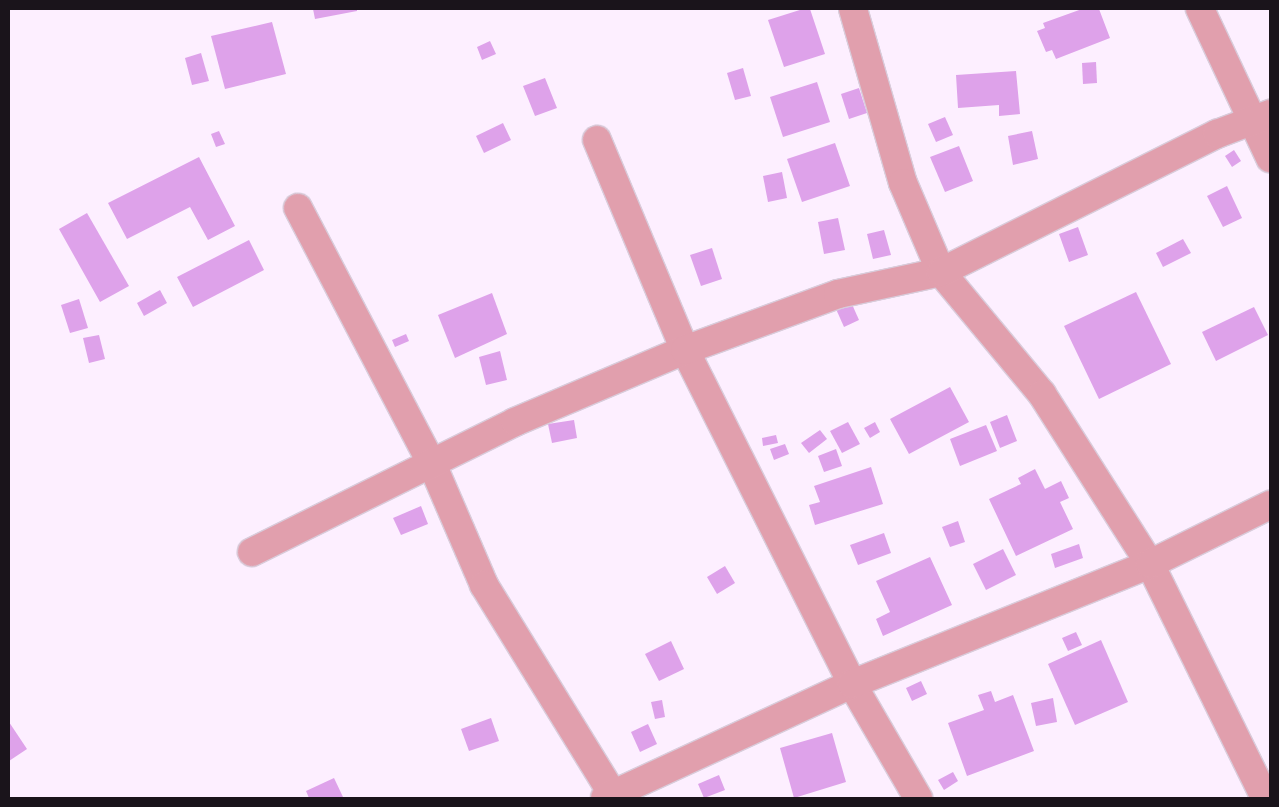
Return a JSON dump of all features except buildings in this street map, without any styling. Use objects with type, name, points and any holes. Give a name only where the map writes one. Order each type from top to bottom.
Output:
[{"type":"street","points":[[853,9],[903,183],[941,272],[1042,394],[1150,564],[1265,798]]},
{"type":"street","points":[[1200,9],[1262,117],[1270,158]]},
{"type":"street","points":[[252,552],[514,422],[685,350],[838,294],[941,272],[1217,134],[1262,117]]},
{"type":"street","points":[[597,140],[685,350],[852,684],[918,798]]},
{"type":"street","points":[[298,208],[432,464],[484,585],[611,797],[852,684],[1150,564],[1270,505]]}]
